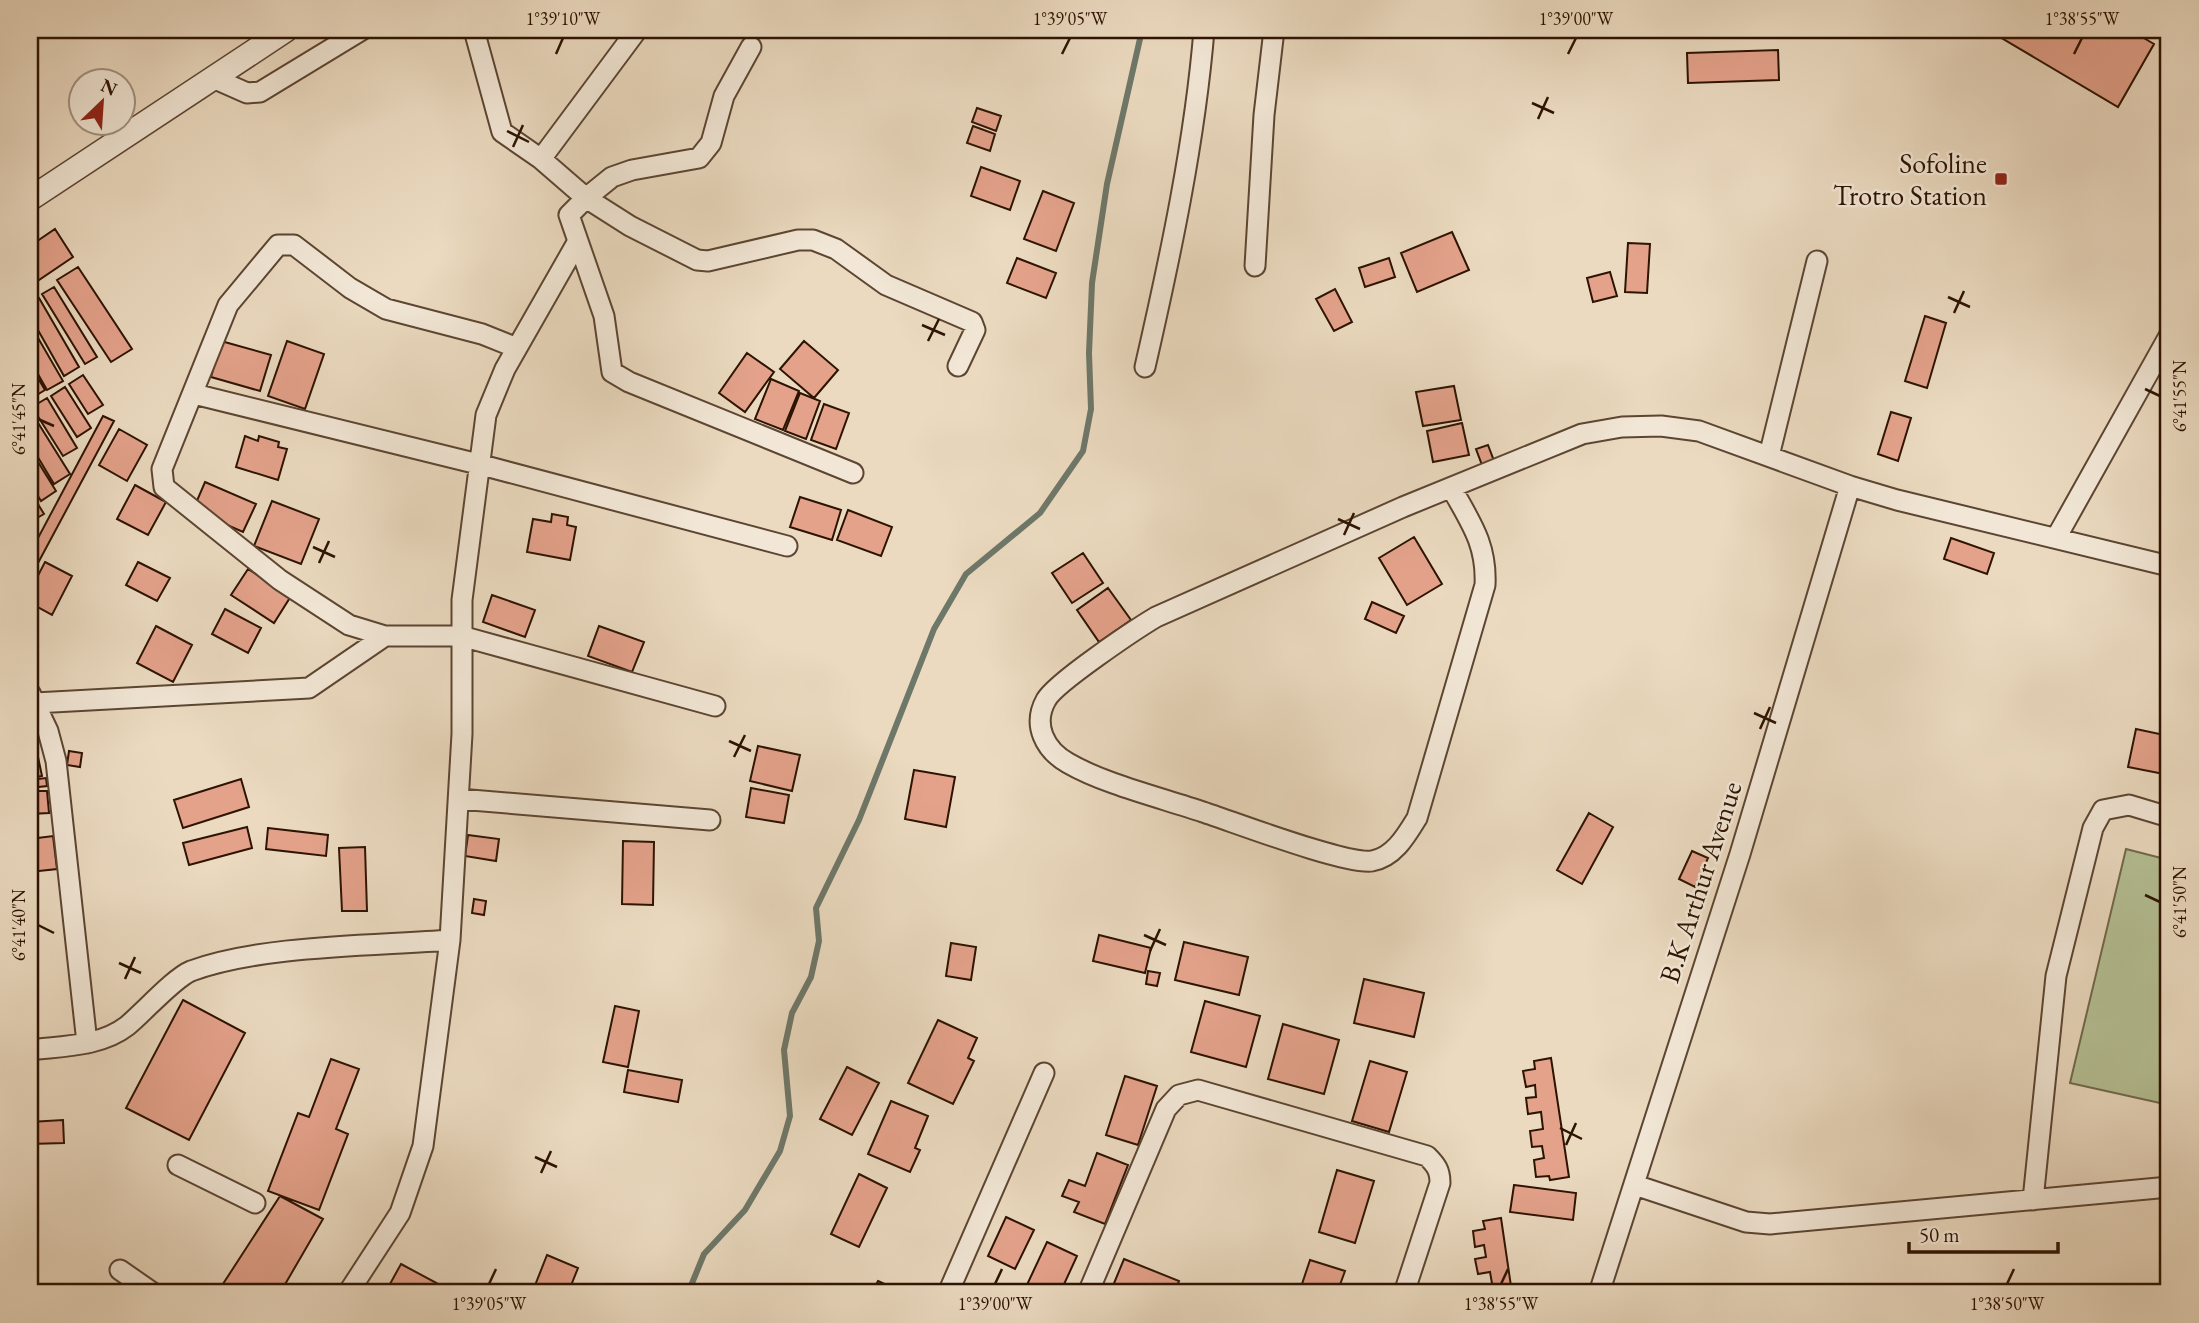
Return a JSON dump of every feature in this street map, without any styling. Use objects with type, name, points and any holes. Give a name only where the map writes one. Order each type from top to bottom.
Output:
[{"type":"street","points":[[30,199],[286,30]]},
{"type":"street","points":[[213,78],[247,93],[260,92],[362,30]]},
{"type":"street","points":[[474,30],[502,132],[541,159],[586,198],[630,226],[697,260],[708,261],[798,240],[826,244],[886,285],[972,322],[975,330],[958,366]]},
{"type":"street","points":[[541,159],[637,30]]},
{"type":"street","points":[[1145,367],[1163,289],[1204,30]]},
{"type":"street","points":[[1255,267],[1264,115],[1274,30]]},
{"type":"street","points":[[751,47],[724,96],[711,143],[699,159],[632,170],[612,177],[569,215],[604,316],[612,372],[629,382],[853,473]]},
{"type":"street","points":[[348,1293],[400,1213],[416,1173],[436,1056],[450,940],[459,799],[461,636],[478,464],[486,415],[517,348],[578,241]]},
{"type":"street","points":[[517,348],[482,334],[386,309],[350,288],[294,245],[278,245],[228,305],[162,468],[164,487],[280,580],[349,625],[385,636],[461,636],[715,706]]},
{"type":"street","points":[[1769,456],[1817,261]]},
{"type":"street","points":[[2056,538],[2169,336]]},
{"type":"street","points":[[194,394],[478,464],[787,546]]},
{"type":"street","points":[[1452,489],[1475,529],[1487,560],[1485,585],[1417,818],[1405,838],[1390,853],[1371,861],[1347,859],[1222,818],[1079,769],[1059,757],[1043,739],[1040,728],[1046,699],[1133,631],[1340,534],[1582,434],[1622,427],[1661,426],[1699,431],[1850,486],[2169,566]]},
{"type":"street","name":"B.K Arthur Avenue","points":[[1600,1293],[1740,854],[1850,486]]},
{"type":"street","points":[[87,1043],[56,761],[33,698],[309,688],[385,636]]},
{"type":"street","points":[[459,799],[710,820]]},
{"type":"street","points":[[2033,1200],[2056,976],[2093,828],[2104,810],[2129,805],[2169,817]]},
{"type":"street","points":[[30,1050],[87,1043],[125,1028],[189,972],[268,954],[450,940]]},
{"type":"street","points":[[955,1291],[1044,1073]]},
{"type":"street","points":[[1088,1293],[1166,1109],[1179,1095],[1198,1090],[1332,1126],[1427,1156],[1440,1172],[1440,1183],[1404,1293]]},
{"type":"street","points":[[178,1165],[255,1203]]},
{"type":"street","points":[[1635,1185],[1746,1222],[1770,1224],[2169,1187]]},
{"type":"street","points":[[120,1270],[153,1293]]},
{"type":"green space","points":[[2126,849],[2169,860],[2169,1105],[2070,1083]]},
{"type":"building","points":[[1988,30],[2130,30],[2154,44],[2118,107]]},
{"type":"building","points":[[1778,50],[1779,80],[1688,83],[1687,53]]},
{"type":"building","points":[[977,108],[1001,116],[996,131],[972,122]]},
{"type":"building","points":[[973,126],[995,134],[990,151],[967,143]]},
{"type":"building","points":[[981,167],[1020,181],[1010,210],[971,196]]},
{"type":"building","points":[[1043,191],[1074,203],[1056,251],[1024,239]]},
{"type":"building","points":[[55,229],[73,257],[30,286],[30,246]]},
{"type":"building","points":[[1452,232],[1469,270],[1417,292],[1401,253]]},
{"type":"building","points":[[1628,243],[1650,244],[1647,293],[1625,292]]},
{"type":"building","points":[[1017,258],[1056,273],[1046,298],[1007,283]]},
{"type":"building","points":[[1389,258],[1395,277],[1365,287],[1359,268]]},
{"type":"building","points":[[78,267],[132,349],[111,362],[57,280]]},
{"type":"building","points":[[1610,272],[1617,296],[1593,302],[1587,278]]},
{"type":"building","points":[[54,287],[97,357],[85,364],[42,294]]},
{"type":"building","points":[[1335,289],[1352,322],[1334,331],[1316,299]]},
{"type":"building","points":[[39,298],[79,367],[64,376],[30,316],[30,303]]},
{"type":"building","points":[[1925,316],[1946,323],[1927,388],[1905,381]]},
{"type":"building","points":[[30,324],[63,381],[47,390],[30,360]]},
{"type":"building","points":[[221,341],[271,355],[260,391],[211,377]]},
{"type":"building","points":[[287,341],[324,354],[305,409],[268,396]]},
{"type":"building","points":[[804,341],[838,370],[814,398],[780,369]]},
{"type":"building","points":[[747,353],[774,372],[745,412],[719,393]]},
{"type":"building","points":[[30,365],[45,390],[30,399]]},
{"type":"building","points":[[83,375],[103,405],[88,414],[69,384]]},
{"type":"building","points":[[771,379],[799,391],[783,430],[755,419]]},
{"type":"building","points":[[1454,386],[1461,420],[1423,426],[1416,392]]},
{"type":"building","points":[[65,387],[91,428],[77,437],[51,396]]},
{"type":"building","points":[[800,393],[820,401],[806,439],[785,431]]},
{"type":"building","points":[[47,398],[77,448],[63,456],[32,407]]},
{"type":"building","points":[[824,404],[849,413],[836,449],[811,440]]},
{"type":"building","points":[[30,410],[70,474],[54,484],[30,444]]},
{"type":"building","points":[[1891,412],[1911,418],[1898,461],[1878,454]]},
{"type":"building","points":[[103,416],[114,421],[38,563],[30,558],[30,553]]},
{"type":"building","points":[[1462,423],[1469,455],[1433,462],[1427,431]]},
{"type":"building","points":[[119,429],[147,445],[127,481],[99,465]]},
{"type":"building","points":[[245,436],[258,441],[259,436],[279,442],[278,447],[287,449],[278,480],[236,467]]},
{"type":"building","points":[[1488,445],[1494,461],[1482,465],[1476,449]]},
{"type":"building","points":[[30,449],[56,491],[41,501],[30,483]]},
{"type":"building","points":[[205,482],[256,504],[243,532],[193,510]]},
{"type":"building","points":[[135,485],[166,502],[148,535],[117,519]]},
{"type":"building","points":[[30,491],[44,514],[30,522]]},
{"type":"building","points":[[800,497],[841,510],[832,540],[790,527]]},
{"type":"building","points":[[272,501],[319,519],[301,564],[254,546]]},
{"type":"building","points":[[848,510],[892,527],[881,556],[837,540]]},
{"type":"building","points":[[552,514],[568,517],[567,525],[576,527],[570,560],[527,552],[533,519],[551,522]]},
{"type":"building","points":[[1414,537],[1442,584],[1407,605],[1379,558]]},
{"type":"building","points":[[1951,538],[1994,553],[1987,574],[1944,559]]},
{"type":"building","points":[[1083,553],[1103,583],[1072,603],[1052,573]]},
{"type":"building","points":[[45,562],[72,576],[52,615],[30,603],[30,591]]},
{"type":"building","points":[[138,562],[170,578],[157,601],[126,585]]},
{"type":"building","points":[[248,569],[291,596],[274,623],[231,595]]},
{"type":"building","points":[[1108,588],[1131,620],[1099,642],[1077,610]]},
{"type":"building","points":[[492,595],[535,610],[525,637],[483,622]]},
{"type":"building","points":[[1372,602],[1404,616],[1396,633],[1365,619]]},
{"type":"building","points":[[225,609],[261,628],[248,653],[212,634]]},
{"type":"building","points":[[156,626],[192,645],[173,682],[137,663]]},
{"type":"building","points":[[599,626],[644,642],[632,672],[588,656]]},
{"type":"building","points":[[2136,729],[2169,736],[2169,775],[2128,767]]},
{"type":"building","points":[[758,746],[800,755],[792,791],[750,781]]},
{"type":"building","points":[[69,751],[82,753],[80,767],[67,765]]},
{"type":"building","points":[[38,757],[42,776],[30,778],[30,758]]},
{"type":"building","points":[[914,770],[955,777],[946,827],[905,819]]},
{"type":"building","points":[[46,778],[47,786],[30,788],[30,780]]},
{"type":"building","points":[[241,779],[249,807],[183,828],[174,800]]},
{"type":"building","points":[[751,788],[789,795],[784,823],[746,817]]},
{"type":"building","points":[[30,791],[47,791],[49,813],[30,814]]},
{"type":"building","points":[[1589,813],[1613,827],[1582,884],[1557,870]]},
{"type":"building","points":[[247,827],[252,848],[189,865],[183,843]]},
{"type":"building","points":[[268,828],[328,835],[326,856],[266,849]]},
{"type":"building","points":[[468,835],[499,839],[496,861],[465,856]]},
{"type":"building","points":[[53,836],[57,869],[30,872],[30,839]]},
{"type":"building","points":[[623,841],[654,842],[653,905],[622,904]]},
{"type":"building","points":[[365,847],[367,911],[342,911],[339,848]]},
{"type":"building","points":[[1692,851],[1708,858],[1695,887],[1679,879]]},
{"type":"building","points":[[474,899],[486,901],[484,915],[472,913]]},
{"type":"building","points":[[1099,935],[1151,948],[1145,973],[1093,961]]},
{"type":"building","points":[[1184,942],[1248,957],[1239,995],[1175,980]]},
{"type":"building","points":[[951,943],[976,947],[971,980],[946,976]]},
{"type":"building","points":[[1148,971],[1160,973],[1157,986],[1146,984]]},
{"type":"building","points":[[1364,979],[1424,993],[1414,1037],[1354,1023]]},
{"type":"building","points":[[183,1000],[245,1033],[189,1140],[126,1108]]},
{"type":"building","points":[[1205,1001],[1260,1016],[1246,1067],[1191,1052]]},
{"type":"building","points":[[615,1006],[639,1011],[628,1067],[603,1062]]},
{"type":"building","points":[[938,1020],[977,1038],[968,1058],[974,1061],[953,1104],[908,1083]]},
{"type":"building","points":[[1283,1024],[1339,1040],[1324,1094],[1268,1079]]},
{"type":"building","points":[[1551,1058],[1569,1177],[1550,1180],[1549,1176],[1536,1177],[1534,1160],[1544,1158],[1542,1146],[1532,1147],[1530,1131],[1543,1129],[1541,1112],[1528,1114],[1526,1098],[1536,1097],[1535,1085],[1526,1087],[1523,1071],[1535,1069],[1534,1061]]},
{"type":"building","points":[[331,1059],[359,1069],[336,1129],[348,1134],[319,1210],[268,1191],[298,1113],[309,1117]]},
{"type":"building","points":[[1370,1061],[1407,1072],[1389,1132],[1352,1121]]},
{"type":"building","points":[[847,1067],[879,1083],[852,1135],[820,1119]]},
{"type":"building","points":[[628,1070],[682,1080],[678,1102],[624,1092]]},
{"type":"building","points":[[1125,1076],[1157,1086],[1138,1145],[1106,1135]]},
{"type":"building","points":[[891,1101],[928,1116],[915,1148],[920,1150],[910,1172],[868,1154]]},
{"type":"building","points":[[63,1120],[64,1143],[30,1144],[30,1122]]},
{"type":"building","points":[[1097,1153],[1128,1165],[1105,1224],[1074,1212],[1079,1202],[1062,1196],[1069,1180],[1085,1186]]},
{"type":"building","points":[[1337,1170],[1374,1181],[1355,1243],[1319,1232]]},
{"type":"building","points":[[859,1174],[887,1188],[859,1247],[831,1234]]},
{"type":"building","points":[[1514,1185],[1576,1193],[1573,1220],[1510,1212]]},
{"type":"building","points":[[280,1196],[323,1219],[280,1293],[231,1293],[221,1287]]},
{"type":"building","points":[[1006,1217],[1034,1230],[1015,1269],[988,1256]]},
{"type":"building","points":[[1501,1218],[1512,1293],[1480,1293],[1493,1289],[1490,1272],[1478,1274],[1475,1259],[1486,1257],[1484,1245],[1475,1247],[1473,1231],[1485,1229],[1483,1221]]},
{"type":"building","points":[[1047,1242],[1077,1256],[1060,1293],[1034,1293],[1025,1289]]},
{"type":"building","points":[[547,1255],[578,1268],[568,1293],[532,1293]]},
{"type":"building","points":[[1124,1259],[1179,1281],[1174,1293],[1110,1293]]},
{"type":"building","points":[[1310,1260],[1345,1271],[1337,1293],[1299,1293]]},
{"type":"building","points":[[401,1264],[455,1293],[385,1293]]},
{"type":"building","points":[[878,1281],[904,1293],[862,1293],[865,1286],[873,1290]]},
{"type":"waterway","points":[[688,1293],[704,1254],[745,1210],[780,1151],[790,1116],[784,1050],[792,1013],[811,977],[819,941],[816,908],[859,820],[934,629],[966,574],[1040,513],[1083,451],[1091,409],[1089,353],[1092,283],[1107,184],[1142,30]]},
{"type":"place","name":"Sofoline Trotro Station","points":[[2001,179]]}]
